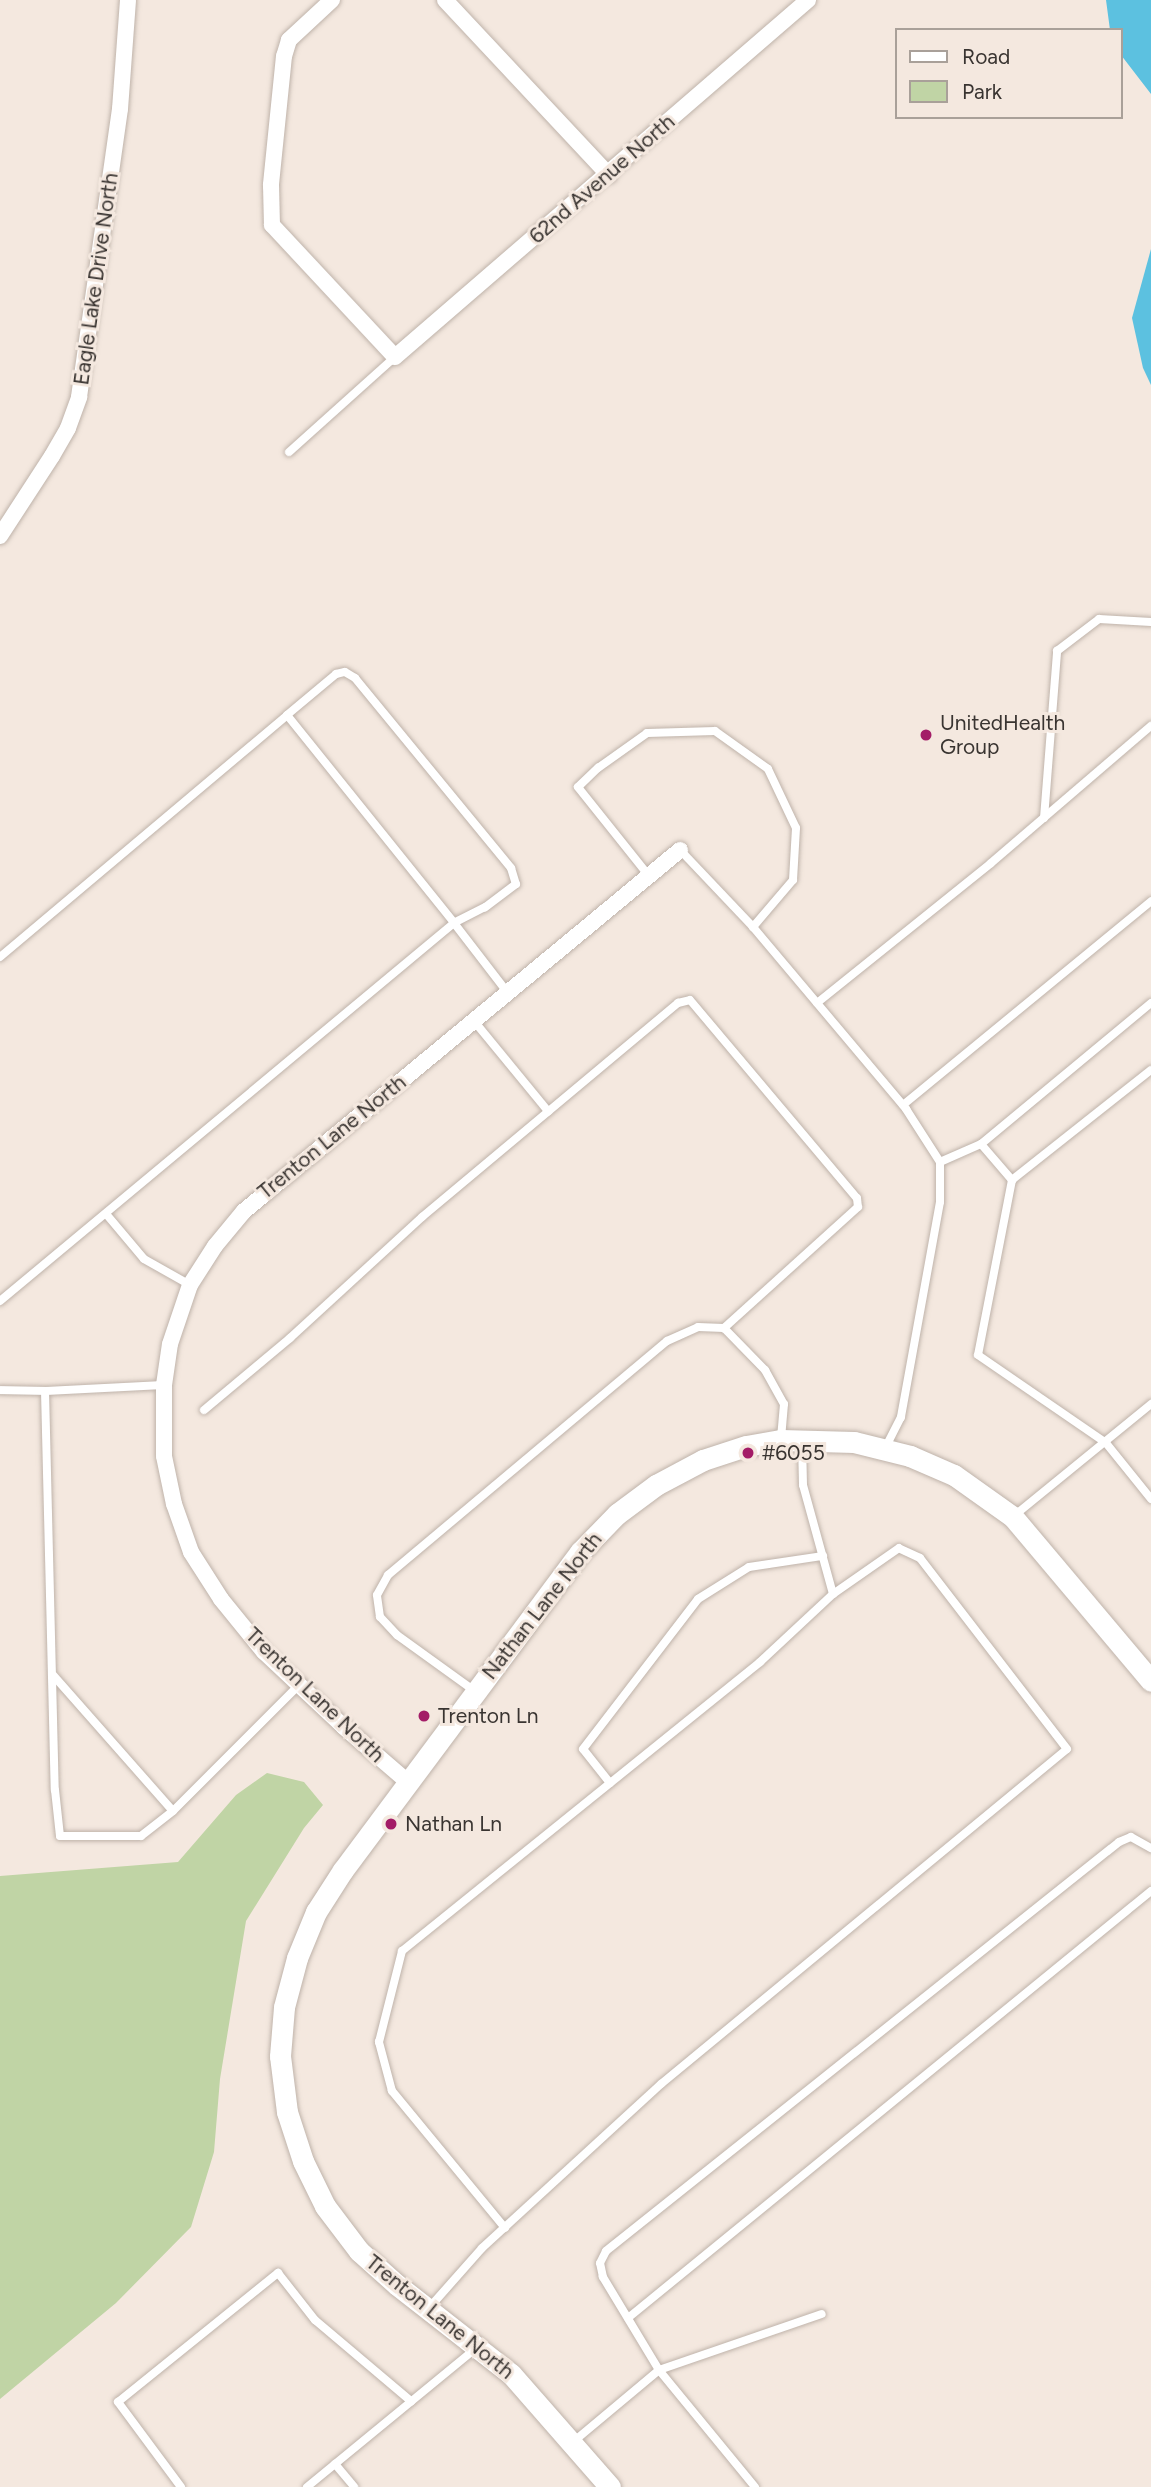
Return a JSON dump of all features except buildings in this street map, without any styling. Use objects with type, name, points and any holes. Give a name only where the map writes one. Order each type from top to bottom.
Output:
[{"type":"street","name":"Eagle Lake Drive North","points":[[0,536],[52,457],[68,428],[79,397],[120,109],[128,0]]},
{"type":"street","points":[[331,0],[289,40],[284,56],[271,185],[272,225],[298,257],[394,357]]},
{"type":"street","points":[[445,0],[608,175]]},
{"type":"street","name":"62nd Avenue North","points":[[394,357],[808,0]]},
{"type":"street","name":"Trenton Lane North","points":[[610,2487],[511,2374],[359,2251],[325,2206],[303,2161],[287,2112],[281,2056],[284,2007],[297,1958],[316,1912],[343,1870],[409,1783],[264,1652],[221,1599],[191,1552],[174,1504],[164,1456],[164,1385],[170,1344],[191,1285],[215,1246],[244,1210],[680,850]]},
{"type":"street","name":"Nathan Lane North","points":[[409,1783],[580,1552],[617,1514],[656,1485],[703,1460],[746,1446],[792,1440],[854,1442],[886,1449],[954,1475],[1013,1517],[1151,1681]]},
{"type":"lane","points":[[289,452],[394,357]]},
{"type":"lane","points":[[1044,818],[1057,651],[1099,619],[1151,622]]},
{"type":"lane","points":[[0,957],[336,674],[345,672],[355,678],[511,868],[516,884],[485,907],[454,923],[0,1301]]},
{"type":"lane","points":[[287,715],[508,993]]},
{"type":"lane","points":[[817,1003],[1044,818],[1151,726]]},
{"type":"lane","points":[[649,876],[578,787],[598,768],[647,733],[715,731],[768,769],[796,828],[793,880],[753,927]]},
{"type":"lane","points":[[680,850],[753,927],[903,1105],[940,1162],[940,1202],[901,1417],[886,1449]]},
{"type":"lane","points":[[903,1105],[1151,901]]},
{"type":"lane","points":[[204,1410],[290,1338],[422,1217],[678,1003],[690,1000],[857,1198],[858,1208],[724,1328]]},
{"type":"lane","points":[[940,1162],[981,1144],[1151,1003]]},
{"type":"lane","points":[[474,1020],[548,1111]]},
{"type":"lane","points":[[1151,1070],[1012,1180],[978,1355],[1106,1443],[1151,1499]]},
{"type":"lane","points":[[981,1144],[1012,1180]]},
{"type":"lane","points":[[107,1214],[144,1259],[191,1285]]},
{"type":"lane","points":[[476,1692],[397,1635],[380,1616],[377,1595],[388,1575],[667,1341],[698,1327],[724,1328],[765,1370],[784,1404],[833,1594]]},
{"type":"lane","points":[[0,1390],[45,1391],[164,1385]]},
{"type":"lane","points":[[45,1391],[55,1790],[60,1836],[141,1836],[173,1811],[299,1685]]},
{"type":"lane","points":[[1013,1517],[1151,1404]]},
{"type":"lane","points":[[429,2308],[505,2228],[661,2084],[1067,1749],[920,1558],[899,1548],[833,1594],[760,1662],[402,1951],[379,2042],[392,2091],[505,2228]]},
{"type":"lane","points":[[610,1783],[583,1749],[698,1599],[749,1567],[823,1556]]},
{"type":"lane","points":[[53,1675],[173,1811]]},
{"type":"lane","points":[[755,2487],[659,2370],[603,2277],[600,2263],[606,2251],[1119,1842],[1131,1837],[1151,1848]]},
{"type":"lane","points":[[628,2318],[1151,1891]]},
{"type":"lane","points":[[181,2487],[118,2402],[278,2273],[315,2320],[411,2401]]},
{"type":"lane","points":[[573,2442],[659,2370],[822,2314]]},
{"type":"lane","points":[[307,2487],[479,2346]]},
{"type":"lane","points":[[335,2464],[354,2487]]},
{"type":"green space","points":[[267,1773],[304,1782],[323,1805],[304,1828],[246,1921],[220,2079],[214,2152],[191,2227],[116,2303],[0,2399],[0,1876],[178,1862],[236,1795]]},
{"type":"water","points":[[1106,0],[1151,0],[1151,94],[1123,58],[1123,28],[1110,28]]},
{"type":"water","points":[[1151,249],[1151,385],[1143,368],[1132,318]]},
{"type":"place","name":"UnitedHealth Group","points":[[926,735]]},
{"type":"place","name":"#6055","points":[[748,1453]]},
{"type":"place","name":"Trenton Ln","points":[[424,1716]]},
{"type":"place","name":"Nathan Ln","points":[[391,1824]]}]
